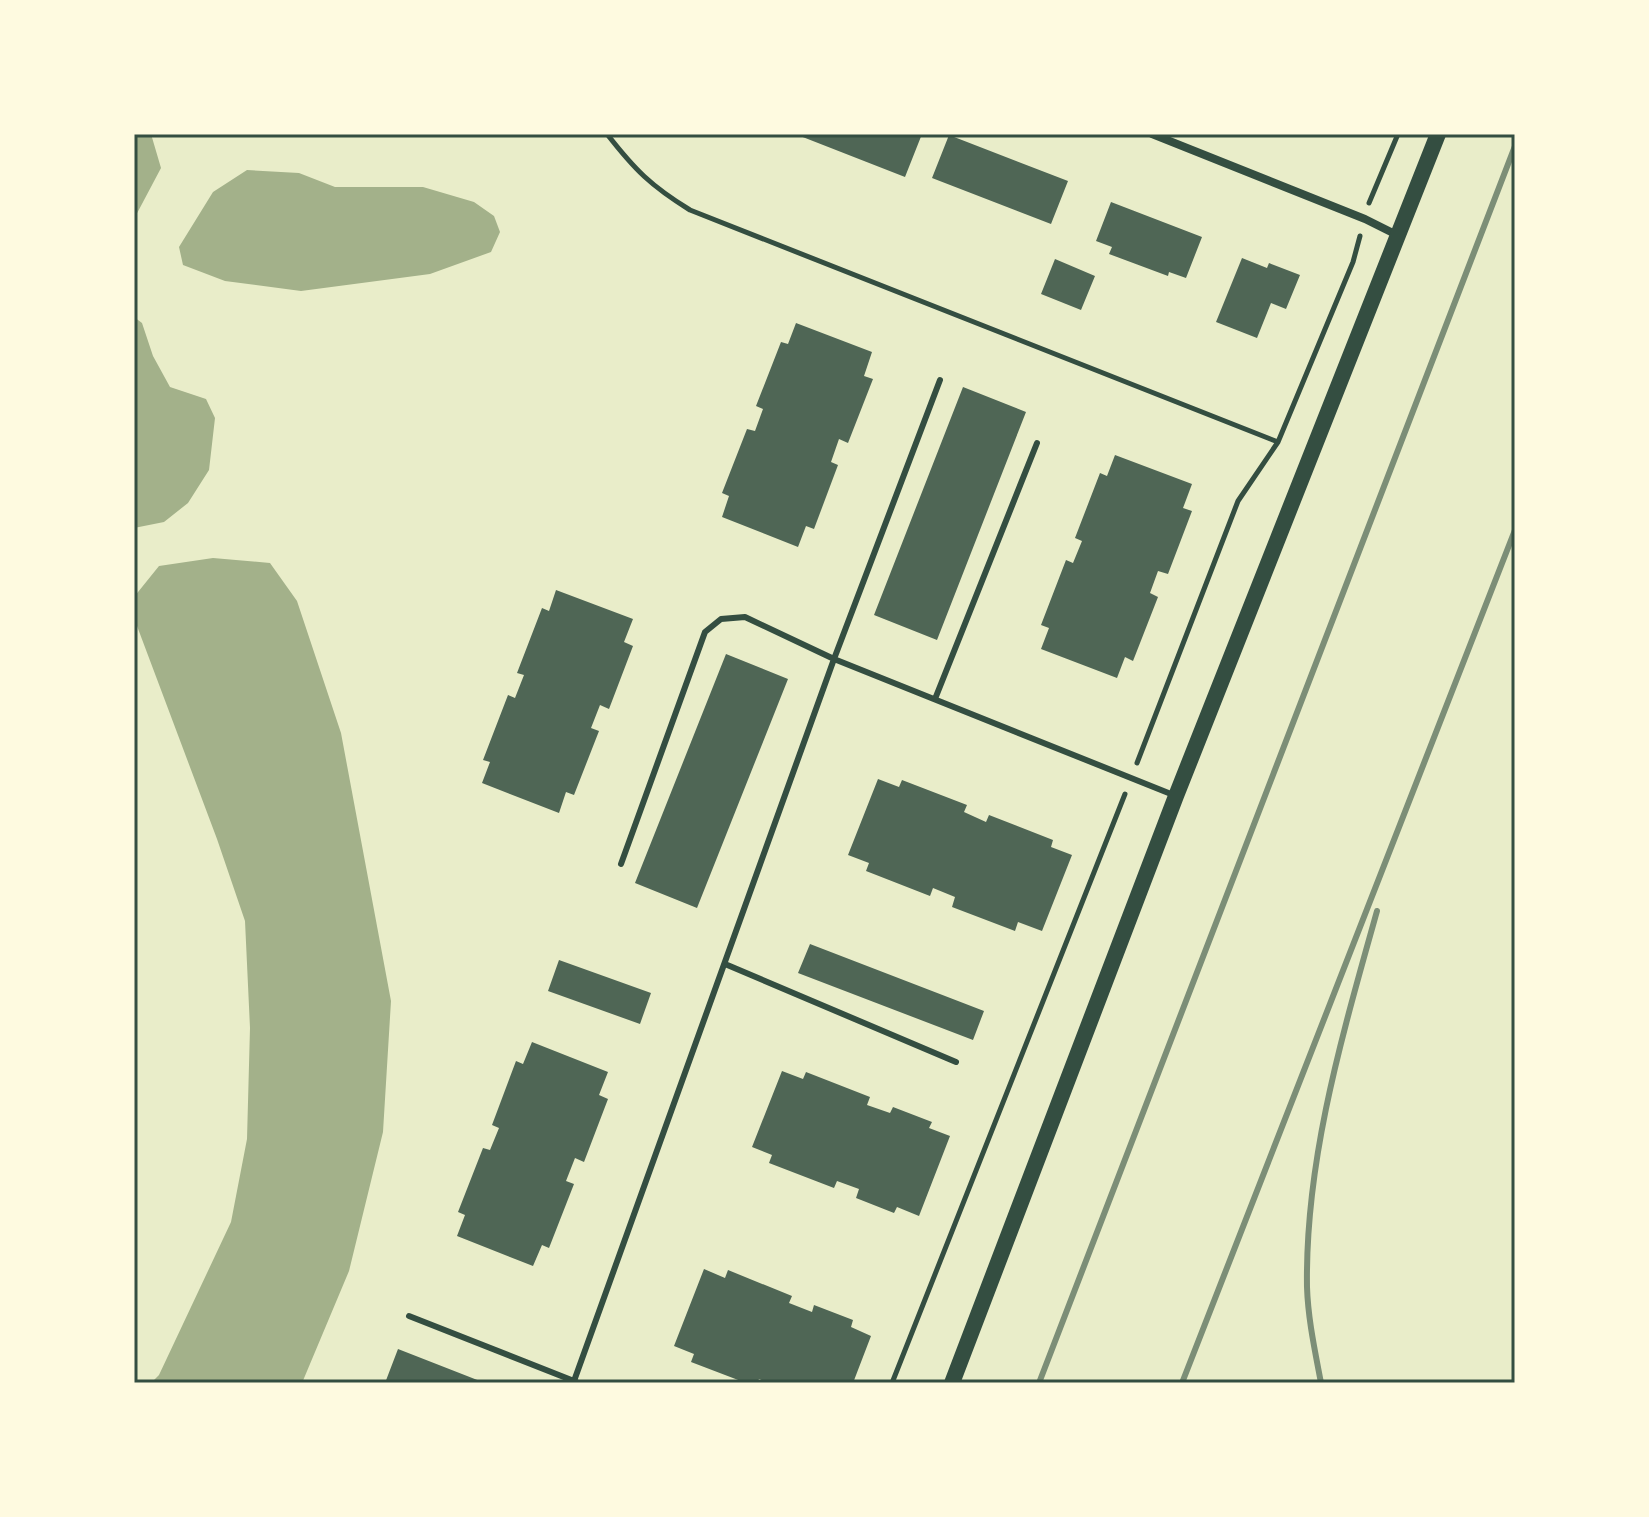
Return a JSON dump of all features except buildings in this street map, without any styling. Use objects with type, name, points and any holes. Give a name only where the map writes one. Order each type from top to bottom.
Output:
[{"type":"main road","points":[[952,1383],[1176,796],[1438,134]]},
{"type":"street","points":[[1154,134],[1365,219],[1399,236]]},
{"type":"lane","points":[[409,1316],[576,1382],[834,659],[940,380]]},
{"type":"lane","points":[[935,699],[1037,443]]},
{"type":"lane","points":[[621,864],[705,632],[721,619],[745,617],[834,659],[1176,796]]},
{"type":"lane","points":[[725,964],[956,1062]]},
{"type":"path","points":[[607,134],[632,166],[657,190],[690,210],[1278,442]]},
{"type":"path","points":[[892,1383],[1238,501],[1278,442],[1353,262],[1372,190],[1398,134]]},
{"type":"shaded area","points":[[134,134],[151,134],[161,168],[134,219]]},
{"type":"shaded area","points":[[247,170],[299,173],[335,187],[423,187],[474,202],[494,216],[500,232],[491,252],[430,274],[301,291],[225,281],[183,265],[179,247],[213,192]]},
{"type":"shaded area","points":[[134,317],[142,323],[153,356],[170,387],[206,399],[215,418],[209,470],[188,503],[164,522],[134,528]]},
{"type":"shaded area","points":[[213,558],[270,563],[297,601],[341,733],[391,1001],[383,1132],[349,1271],[302,1383],[151,1383],[159,1375],[231,1222],[247,1139],[250,1028],[245,921],[134,618],[134,597],[159,566]]},
{"type":"railway","points":[[1039,1383],[1515,146]]},
{"type":"railway","points":[[1182,1383],[1515,530]]},
{"type":"railway","points":[[1321,1383],[1307,1287],[1312,1191],[1328,1097],[1377,911]]}]
